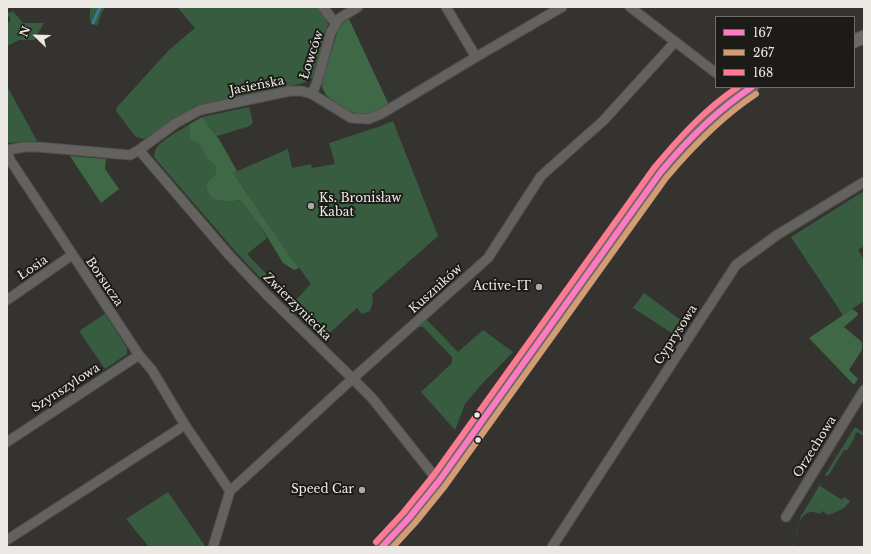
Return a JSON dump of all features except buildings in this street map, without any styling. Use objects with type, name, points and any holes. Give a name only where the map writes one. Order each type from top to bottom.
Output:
[{"type":"street","name":"Łowców","points":[[323,7],[336,24]]},
{"type":"street","name":"Łowców","points":[[312,94],[317,82],[331,32],[340,18],[358,7]]},
{"type":"street","points":[[446,7],[476,57]]},
{"type":"street","name":"Jasieńska","points":[[7,150],[24,147],[38,147],[130,155],[176,122],[200,110],[290,91],[301,91],[312,94],[351,118],[368,119],[381,114],[562,7]]},
{"type":"street","points":[[630,7],[715,72]]},
{"type":"street","name":"Kuszników","points":[[230,491],[488,258],[541,176],[603,121],[675,42]]},
{"type":"street","points":[[382,547],[409,518],[439,481],[660,173],[682,147],[721,109],[736,91],[748,88]]},
{"type":"street","name":"Borsucza","points":[[7,150],[10,160],[72,255],[139,355],[152,370],[185,424],[230,491]]},
{"type":"street","name":"Zwierzyniecka","points":[[139,150],[229,255],[266,294],[372,398],[439,481]]},
{"type":"street","name":"Cyprysowa","points":[[552,547],[736,265],[777,235],[864,182]]},
{"type":"street","name":"Łosia","points":[[7,300],[72,255]]},
{"type":"street","name":"Szynszylowa","points":[[7,442],[139,355]]},
{"type":"street","name":"Orzechowa","points":[[786,516],[864,390]]},
{"type":"street","points":[[7,540],[185,424]]},
{"type":"street","points":[[213,547],[230,491]]},
{"type":"green space","points":[[90,7],[106,7],[102,12],[97,26],[90,22]]},
{"type":"green space","points":[[177,7],[318,7],[325,16],[328,24],[313,77],[306,82],[299,84],[195,106],[144,139],[136,137],[116,111],[117,107],[169,50],[195,28]]},
{"type":"green space","points":[[7,11],[9,13],[13,11],[23,23],[44,23],[34,40],[19,40],[7,46],[7,24],[10,21],[10,17],[7,16]]},
{"type":"green space","points":[[349,19],[389,105],[370,114],[360,115],[344,109],[326,95],[322,87],[338,30],[345,21]]},
{"type":"green space","points":[[7,86],[37,141],[7,143]]},
{"type":"green space","points":[[249,107],[253,122],[250,126],[217,136],[202,117]]},
{"type":"green space","points":[[202,117],[219,139],[237,171],[233,173],[299,268],[294,270],[283,263],[262,228],[240,200],[228,202],[217,201],[211,197],[206,187],[208,181],[216,174],[216,167],[206,157],[202,147],[190,138],[190,124]]},
{"type":"green space","points":[[393,121],[438,236],[372,294],[373,302],[370,311],[362,314],[357,308],[323,339],[290,306],[311,284],[233,173],[288,149],[292,168],[311,164],[312,168],[335,164],[329,143]]},
{"type":"green space","points":[[190,124],[190,132],[219,150],[219,200],[228,202],[240,200],[262,228],[267,238],[247,254],[273,281],[268,286],[235,251],[154,157],[155,150],[160,144]]},
{"type":"green space","points":[[70,156],[106,159],[105,169],[119,189],[101,203]]},
{"type":"green space","points":[[864,191],[864,246],[858,250],[864,260],[864,301],[843,315],[791,237]]},
{"type":"green space","points":[[644,293],[686,324],[678,337],[633,308]]},
{"type":"green space","points":[[852,309],[858,313],[858,315],[844,327],[862,342],[862,350],[849,370],[858,379],[854,385],[809,338]]},
{"type":"green space","points":[[105,314],[127,348],[127,354],[105,369],[79,331]]},
{"type":"green space","points":[[426,319],[458,352],[483,330],[513,352],[465,404],[455,430],[421,392],[452,363],[452,357],[423,327],[418,327]]},
{"type":"green space","points":[[855,427],[864,433],[864,436],[857,432],[847,450],[844,450],[828,476],[825,475]]},
{"type":"green space","points":[[821,483],[820,486],[842,500],[844,497],[850,501],[843,508],[828,515],[822,511],[820,514],[813,512],[807,513],[803,516],[799,524],[801,516]]},
{"type":"green space","points":[[168,492],[205,546],[204,547],[149,547],[126,519]]},
{"type":"waterway","points":[[93,23],[100,7]]},
{"type":"transit line","name":"168","points":[[376,542],[403,513],[433,476],[654,168],[693,124],[714,105],[737,88]]},
{"type":"transit line","name":"167","points":[[382,547],[409,518],[439,481],[660,173],[681,149],[714,116],[751,88]]},
{"type":"transit line","name":"267","points":[[393,547],[445,486],[666,178],[719,122],[756,94]]},
{"type":"place","name":"Ks. Bronisław Kabat","points":[[311,206]]},
{"type":"place","name":"Active-IT","points":[[539,287]]},
{"type":"place","name":"Speed Car","points":[[362,490]]}]
